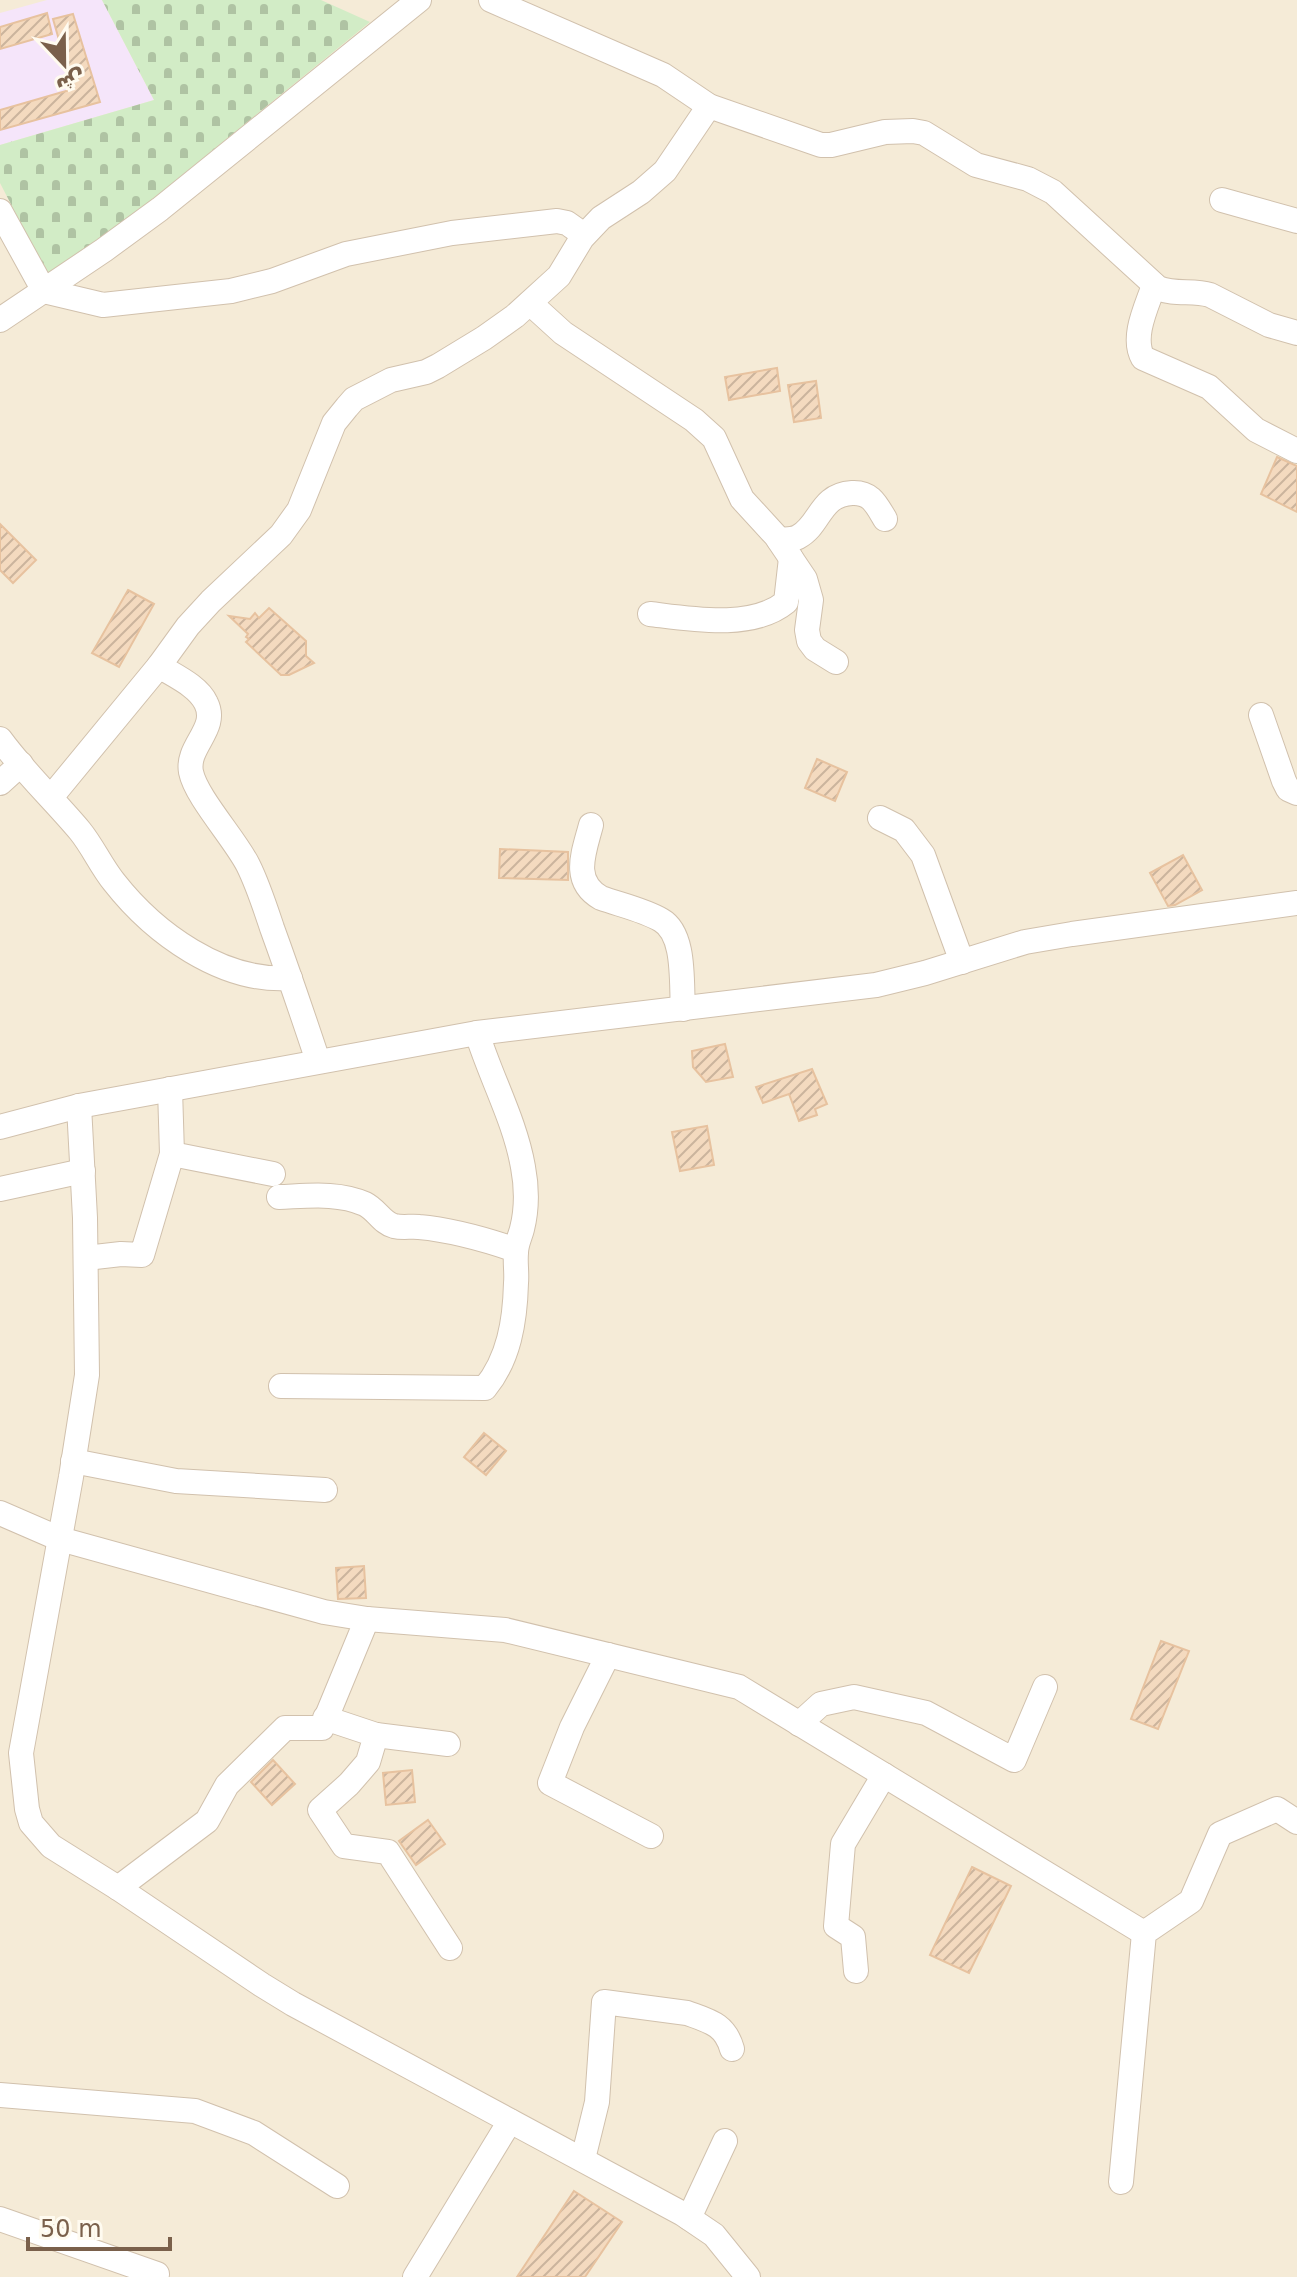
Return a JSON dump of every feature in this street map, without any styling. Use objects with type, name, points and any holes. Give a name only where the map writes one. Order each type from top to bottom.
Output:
[{"type":"street","points":[[0,320],[160,209],[419,0]]},
{"type":"street","points":[[491,0],[651,70],[709,106],[821,145],[899,131],[924,133],[976,165],[1042,184],[1154,285],[1166,292],[1210,295],[1269,325],[1297,333]]},
{"type":"street","points":[[52,796],[188,626],[291,523],[306,496],[334,423],[354,399],[375,387],[438,366],[484,338],[530,303],[559,276],[584,235],[601,218],[658,179],[709,106]]},
{"type":"street","points":[[1222,200],[1297,221]]},
{"type":"street","points":[[0,211],[44,291],[86,302],[117,305],[231,291],[272,281],[346,254],[475,230],[557,221],[567,223],[584,235]]},
{"type":"street","points":[[1154,285],[1139,333],[1139,351],[1143,358],[1209,387],[1248,424],[1297,451]]},
{"type":"street","points":[[530,303],[563,333],[707,431],[727,453],[742,499],[785,549],[809,589],[809,641],[815,649],[836,662]]},
{"type":"street","points":[[650,614],[719,621],[769,614],[786,602],[785,549],[793,539],[801,536],[830,500],[841,495],[865,494],[873,498],[885,519]]},
{"type":"street","points":[[159,666],[198,692],[207,705],[209,721],[195,748],[191,771],[199,789],[248,865],[318,1061]]},
{"type":"street","points":[[1261,715],[1284,781],[1288,789],[1297,793]]},
{"type":"street","points":[[0,739],[52,796],[84,836],[116,885],[143,916],[169,937],[205,958],[235,970],[276,979],[290,978]]},
{"type":"street","points":[[0,783],[21,764]]},
{"type":"street","points":[[880,818],[904,830],[923,855],[962,962]]},
{"type":"street","points":[[591,825],[582,865],[586,884],[592,893],[601,898],[661,920],[671,928],[680,952],[683,1009]]},
{"type":"street","points":[[0,1127],[79,1106],[477,1033],[876,985],[1025,942],[1297,903]]},
{"type":"street","points":[[281,1386],[485,1388],[496,1375],[510,1336],[516,1285],[516,1250],[525,1212],[526,1189],[514,1129],[477,1033]]},
{"type":"street","points":[[86,1258],[142,1255],[172,1154],[170,1089]]},
{"type":"street","points":[[79,1106],[86,1258],[87,1375],[60,1539],[11,1756],[31,1823],[51,1846],[293,2004],[689,2218],[714,2235],[748,2277]]},
{"type":"street","points":[[172,1154],[276,1186],[346,1198],[368,1205],[387,1224],[466,1234],[516,1250]]},
{"type":"street","points":[[0,1189],[83,1171]]},
{"type":"street","points":[[73,1461],[176,1481],[325,1490]]},
{"type":"street","points":[[0,1513],[60,1539],[324,1612],[367,1619],[505,1630],[739,1687],[1144,1933]]},
{"type":"street","points":[[118,1888],[207,1821],[227,1785],[285,1728],[322,1728],[367,1619]]},
{"type":"street","points":[[608,1655],[572,1727],[550,1783],[651,1836]]},
{"type":"street","points":[[799,1724],[821,1704],[854,1697],[926,1713],[1014,1760],[1045,1687]]},
{"type":"street","points":[[325,1718],[376,1735],[448,1744]]},
{"type":"street","points":[[376,1735],[368,1762],[320,1810],[344,1846],[388,1852],[450,1948]]},
{"type":"street","points":[[856,1971],[853,1937],[836,1926],[843,1844],[884,1775]]},
{"type":"street","points":[[1144,1933],[1191,1901],[1220,1834],[1277,1809],[1297,1822]]},
{"type":"street","points":[[1121,2182],[1144,1933]]},
{"type":"street","points":[[583,2159],[597,2102],[604,2002],[698,2017],[724,2031],[732,2049]]},
{"type":"street","points":[[0,2095],[195,2111],[254,2133],[337,2186]]},
{"type":"street","points":[[415,2277],[510,2121]]},
{"type":"street","points":[[689,2218],[725,2141]]},
{"type":"street","points":[[0,2219],[157,2274]]},
{"type":"shaded area","points":[[0,0],[1297,0],[1297,2277],[0,2277]]},
{"type":"shaded area","points":[[47,0],[102,0],[154,100],[0,145],[0,13]]},
{"type":"green space","points":[[102,0],[321,0],[370,22],[127,220],[47,274],[0,183],[0,145],[154,100]]},
{"type":"building","points":[[47,13],[52,34],[0,49],[0,27]]},
{"type":"building","points":[[73,14],[100,102],[0,130],[0,110],[73,89],[53,19]]},
{"type":"building","points":[[777,368],[780,391],[729,400],[725,377]]},
{"type":"building","points":[[816,381],[821,418],[794,422],[788,385]]},
{"type":"building","points":[[1277,457],[1297,466],[1297,512],[1261,494]]},
{"type":"building","points":[[0,524],[36,560],[13,583],[0,570]]},
{"type":"building","points":[[128,590],[154,604],[119,667],[92,653]]},
{"type":"building","points":[[269,608],[306,641],[306,656],[314,663],[289,675],[281,675],[246,642],[248,634],[229,616],[250,619],[255,613],[259,618]]},
{"type":"building","points":[[817,759],[847,772],[835,801],[805,788]]},
{"type":"building","points":[[500,849],[568,852],[568,880],[499,878]]},
{"type":"building","points":[[1183,855],[1202,890],[1168,906],[1150,873]]},
{"type":"building","points":[[725,1044],[733,1077],[706,1082],[693,1067],[692,1051]]},
{"type":"building","points":[[812,1069],[827,1104],[815,1109],[817,1115],[799,1121],[789,1094],[763,1103],[756,1087]]},
{"type":"building","points":[[707,1126],[714,1165],[680,1171],[672,1132]]},
{"type":"building","points":[[484,1433],[506,1451],[486,1475],[464,1457]]},
{"type":"building","points":[[364,1566],[366,1598],[338,1599],[336,1568]]},
{"type":"building","points":[[1161,1641],[1189,1651],[1158,1729],[1131,1719]]},
{"type":"building","points":[[273,1760],[295,1784],[272,1805],[251,1782]]},
{"type":"building","points":[[412,1770],[415,1802],[386,1805],[383,1773]]},
{"type":"building","points":[[428,1820],[445,1844],[416,1865],[399,1841]]},
{"type":"building","points":[[972,1867],[1011,1886],[969,1973],[930,1955]]},
{"type":"building","points":[[574,2191],[622,2222],[585,2277],[517,2277]]}]
